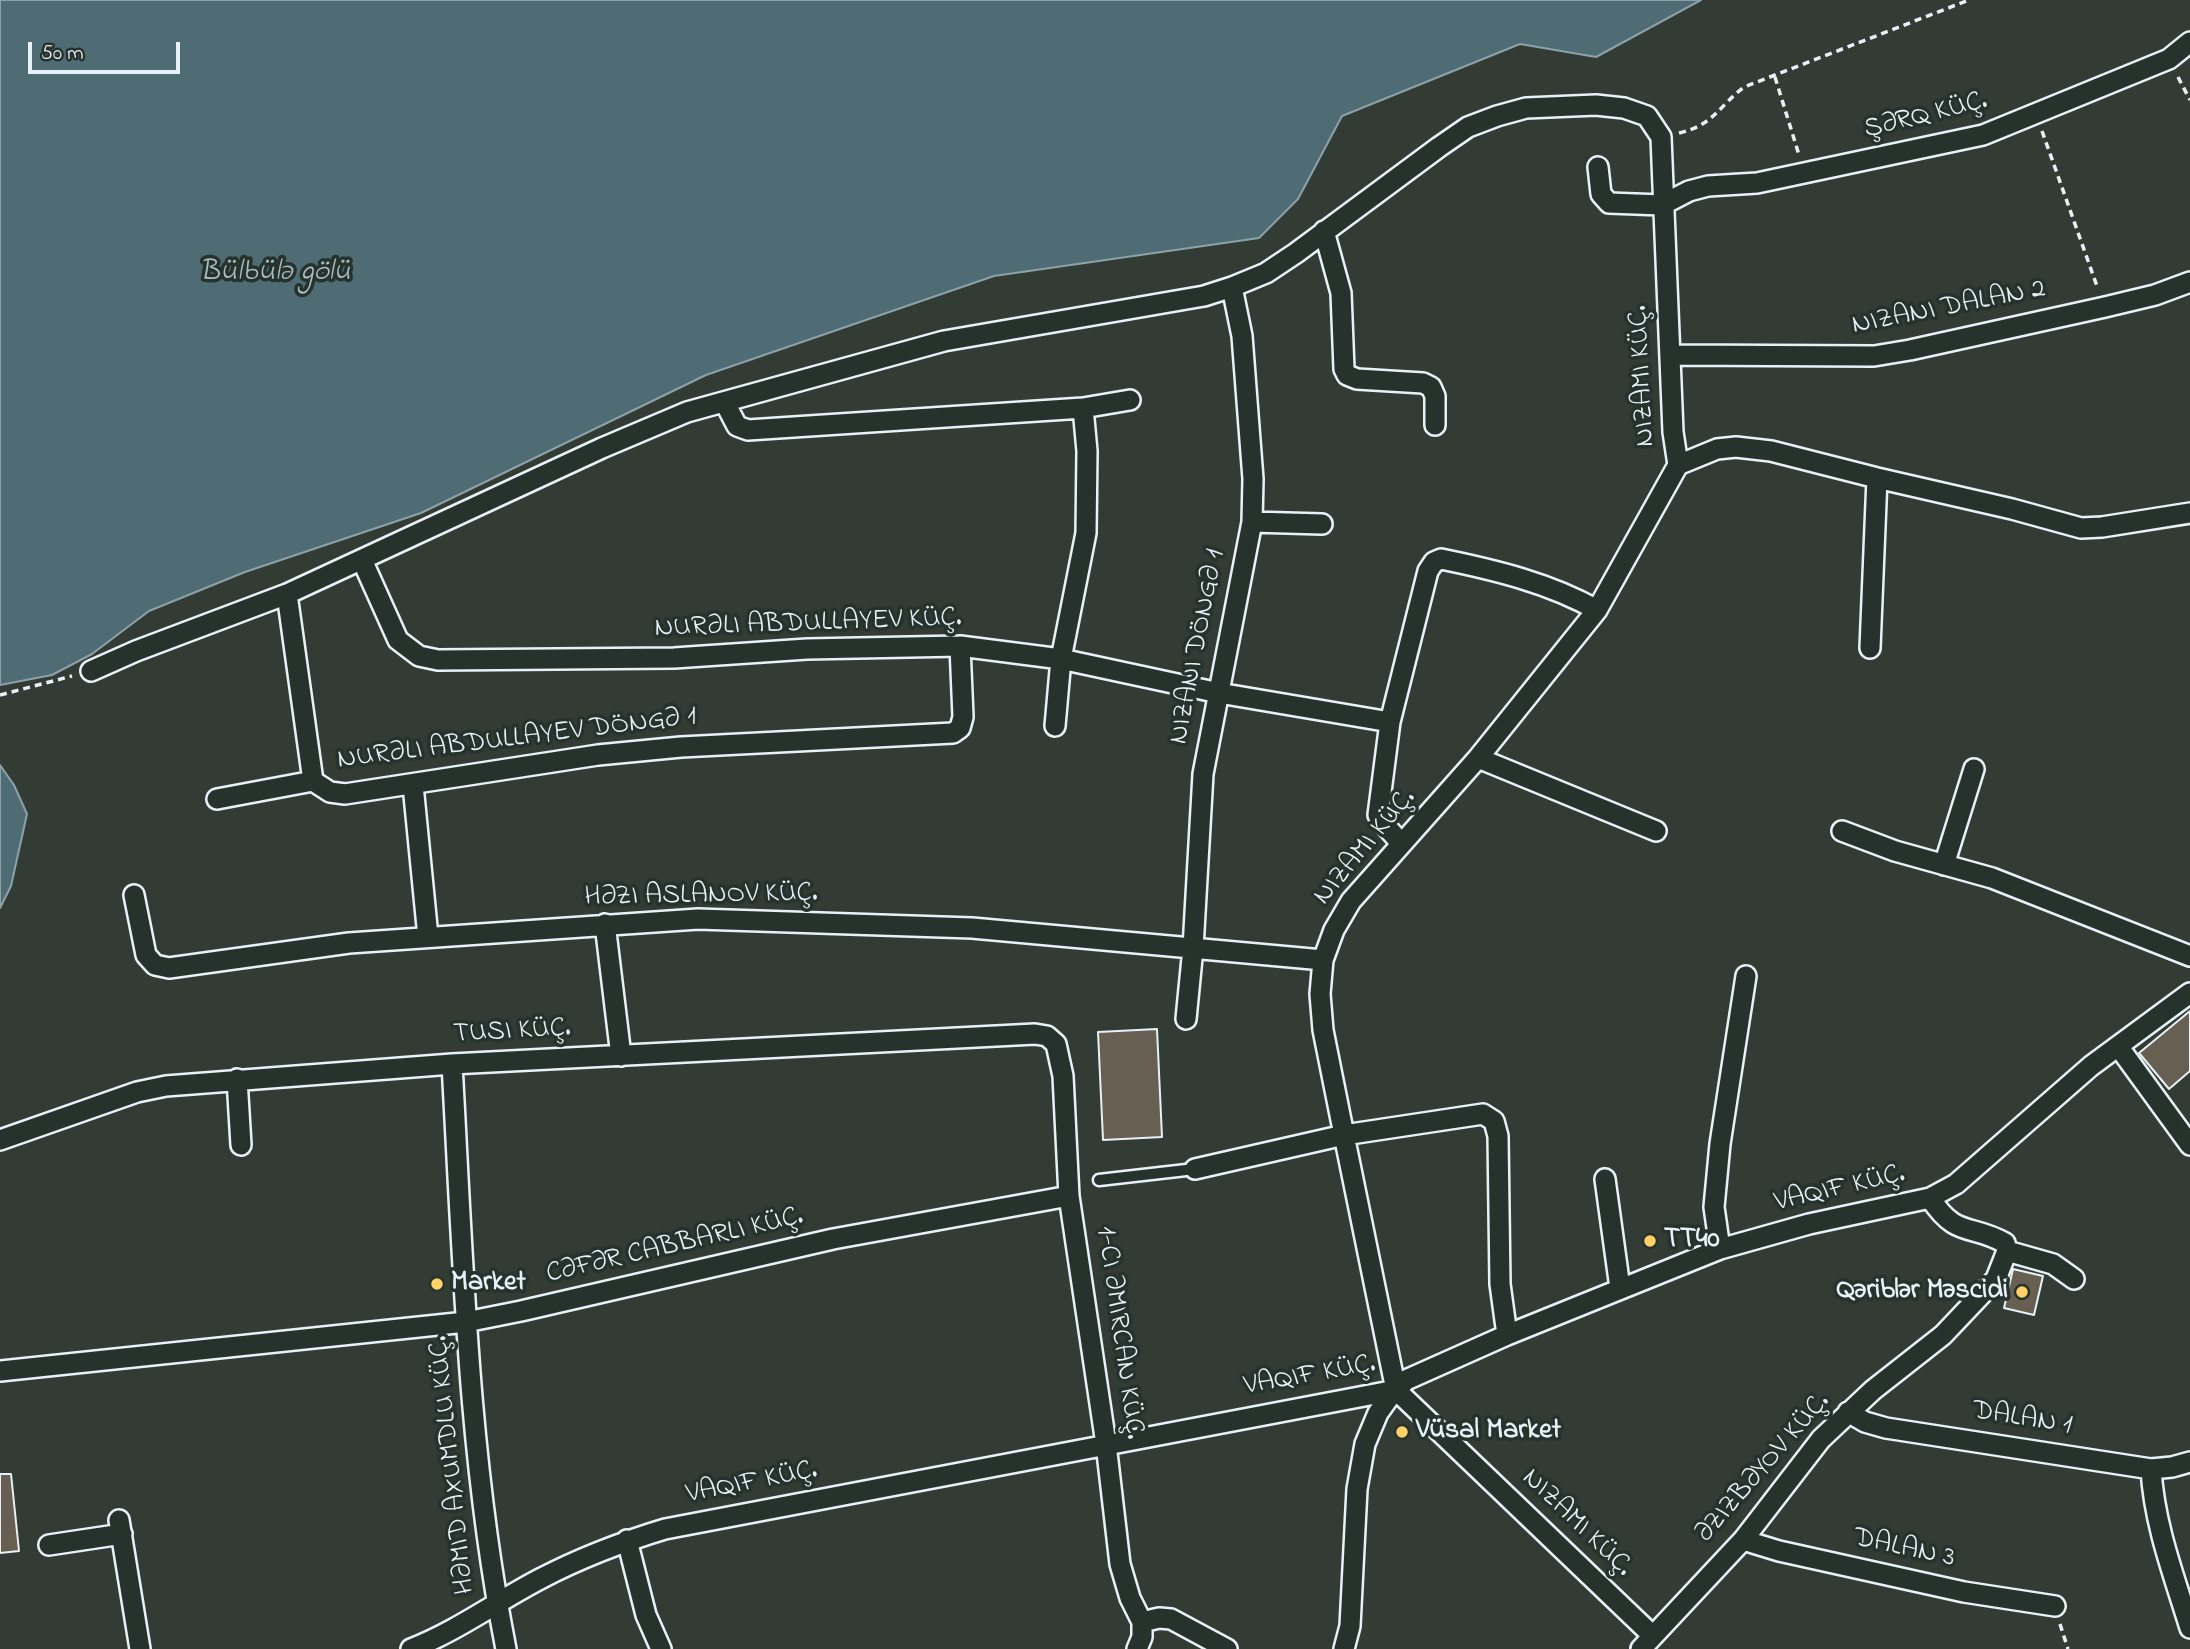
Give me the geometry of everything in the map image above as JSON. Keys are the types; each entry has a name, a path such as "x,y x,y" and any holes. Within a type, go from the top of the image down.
{"street":[{"name":"ŞƏRQ KÜÇ.","path":"1662,205 1689,191 1708,186 1757,183 1983,135 2169,59 2190,42"},
{"path":"91,671 136,651 287,594 602,447 687,412 944,341 1204,296 1232,287 1266,273 1468,127 1497,116 1526,108 1596,105 1624,108 1647,116 1661,137"},
{"name":"NIZAMI KÜÇ.","path":"1647,1642 1395,1390 1343,1135 1320,994 1324,960 1334,930 1351,901 1478,758 1597,610 1678,465 1673,432 1661,137"},
{"path":"1598,167 1601,194 1609,204 1662,205"},
{"path":"1324,231 1341,293 1344,369 1347,375 1357,379 1423,383 1431,387 1435,425"},
{"name":"NIZANI DALAN 2","path":"1671,355 1874,356 2105,307 2155,295 2190,282"},
{"name":"NIZANI DÖNGƏ 1","path":"1186,1019 1203,774 1252,522 1253,479 1242,336 1232,287"},
{"path":"725,403 737,426 748,430 1083,408 1130,400"},
{"path":"1055,726 1061,659 1086,533 1087,452 1083,408"},
{"path":"1678,465 1717,449 1749,448 1771,451 2081,528 2190,513"},
{"path":"1870,648 1877,478"},
{"path":"1252,522 1322,524"},
{"path":"1401,843 1378,815 1390,722 1428,570 1434,562 1441,559 1524,579 1568,594 1597,610"},
{"name":"NURƏLI ABDULLAYEV KÜÇ.","path":"362,560 398,640 419,656 438,660 674,658 807,649 960,646 1061,659 1219,693 1390,722"},
{"name":"NURƏLI ABDULLAYEV DÖNGƏ 1","path":"287,594 313,780 330,792 345,793 413,785 598,755 667,748 953,733 960,729 963,717 960,646"},
{"path":"1478,758 1656,831"},
{"path":"1944,864 1974,769"},
{"path":"217,799 313,780"},
{"path":"413,785 428,937"},
{"path":"1842,831 1895,851 2029,891 2190,956"},
{"name":"HƏZI ASLANOV KÜÇ.","path":"134,895 146,955 155,965 169,968 349,943 698,919 928,925 1324,960"},
{"path":"605,924 621,1056"},
{"path":"1720,1249 1714,1207 1720,1144 1746,976"},
{"name":"VAQIF KÜÇ.","path":"411,1649 454,1629 540,1579 627,1540 665,1529 1395,1390 1417,1374 1720,1249 1809,1224 1930,1198 1956,1184 2057,1095 2190,993"},
{"name":"TUSI KÜÇ.","path":"0,1140 137,1092 166,1086 452,1064 1035,1034"},
{"name":"1-CI ƏMIRCAN KÜÇ.","path":"1035,1034 1047,1036 1056,1044 1063,1076 1069,1196 1106,1444 1120,1564 1130,1598 1142,1622"},
{"path":"2118,1046 2190,1145"},
{"name":"HƏMID AXUMDLU KÜÇ.","path":"452,1064 466,1322 484,1521 506,1649"},
{"path":"237,1079 242,1145"},
{"path":"1195,1169 1343,1135 1483,1114 1494,1121 1498,1136 1500,1284 1507,1335"},
{"path":"1605,1179 1620,1288"},
{"path":"0,1371 466,1322 833,1239 1069,1196"},
{"path":"1930,1198 1950,1223 1997,1238 2007,1246 2007,1251 2053,1264 2074,1279"},
{"name":"ƏZIZBƏYOV KÜÇ.","path":"1647,1642 1743,1539 1821,1439 1891,1375 1943,1335 1996,1279 2007,1251"},
{"path":"1344,1649 1350,1626 1357,1489 1361,1463 1365,1444 1378,1413 1395,1390"},
{"name":"DALAN 1","path":"1849,1412 1865,1422 1886,1428 2151,1469 2190,1462"},
{"path":"2151,1469 2152,1497 2190,1628"},
{"path":"49,1545 120,1527 140,1649"},
{"name":"DALAN 3","path":"1743,1539 1779,1551 1951,1589 2055,1606"},
{"path":"627,1540 646,1615 661,1649"},
{"path":"1137,1649 1142,1637 1142,1622 1159,1618 1171,1619 1227,1649"}],"lane":[{"path":"1099,1180 1195,1169"}],"path":[{"path":"1661,137 1709,123 1728,100 1744,87 1969,0"},
{"path":"2169,59 2190,100"},
{"path":"1775,77 1805,174"},
{"path":"2036,113 2105,307"},
{"path":"0,695 91,671"},
{"path":"2055,1606 2068,1649"}],"water":[{"name":"Bülbülə gölü","path":"0,0 1701,0 1596,57 1520,44 1342,116 1298,199 1259,238 994,276 706,375 421,513 245,572 149,611 92,654 52,675 0,685"},
{"path":"0,765 14,785 27,814 11,886 0,908"}],"building":[{"path":"2190,1011 2190,1071 2169,1089 2139,1053"},
{"path":"1157,1029 1162,1137 1103,1140 1098,1032"},
{"path":"2013,1269 2043,1276 2034,1315 2004,1308"},
{"path":"0,1474 11,1474 19,1551 0,1553"}],"place":[{"name":"TT40","path":"1650,1241"},
{"name":"Market","path":"437,1284"},
{"name":"Qəriblər Məscidi","path":"2022,1292"},
{"name":"Vüsal Market","path":"1402,1432"}]}
